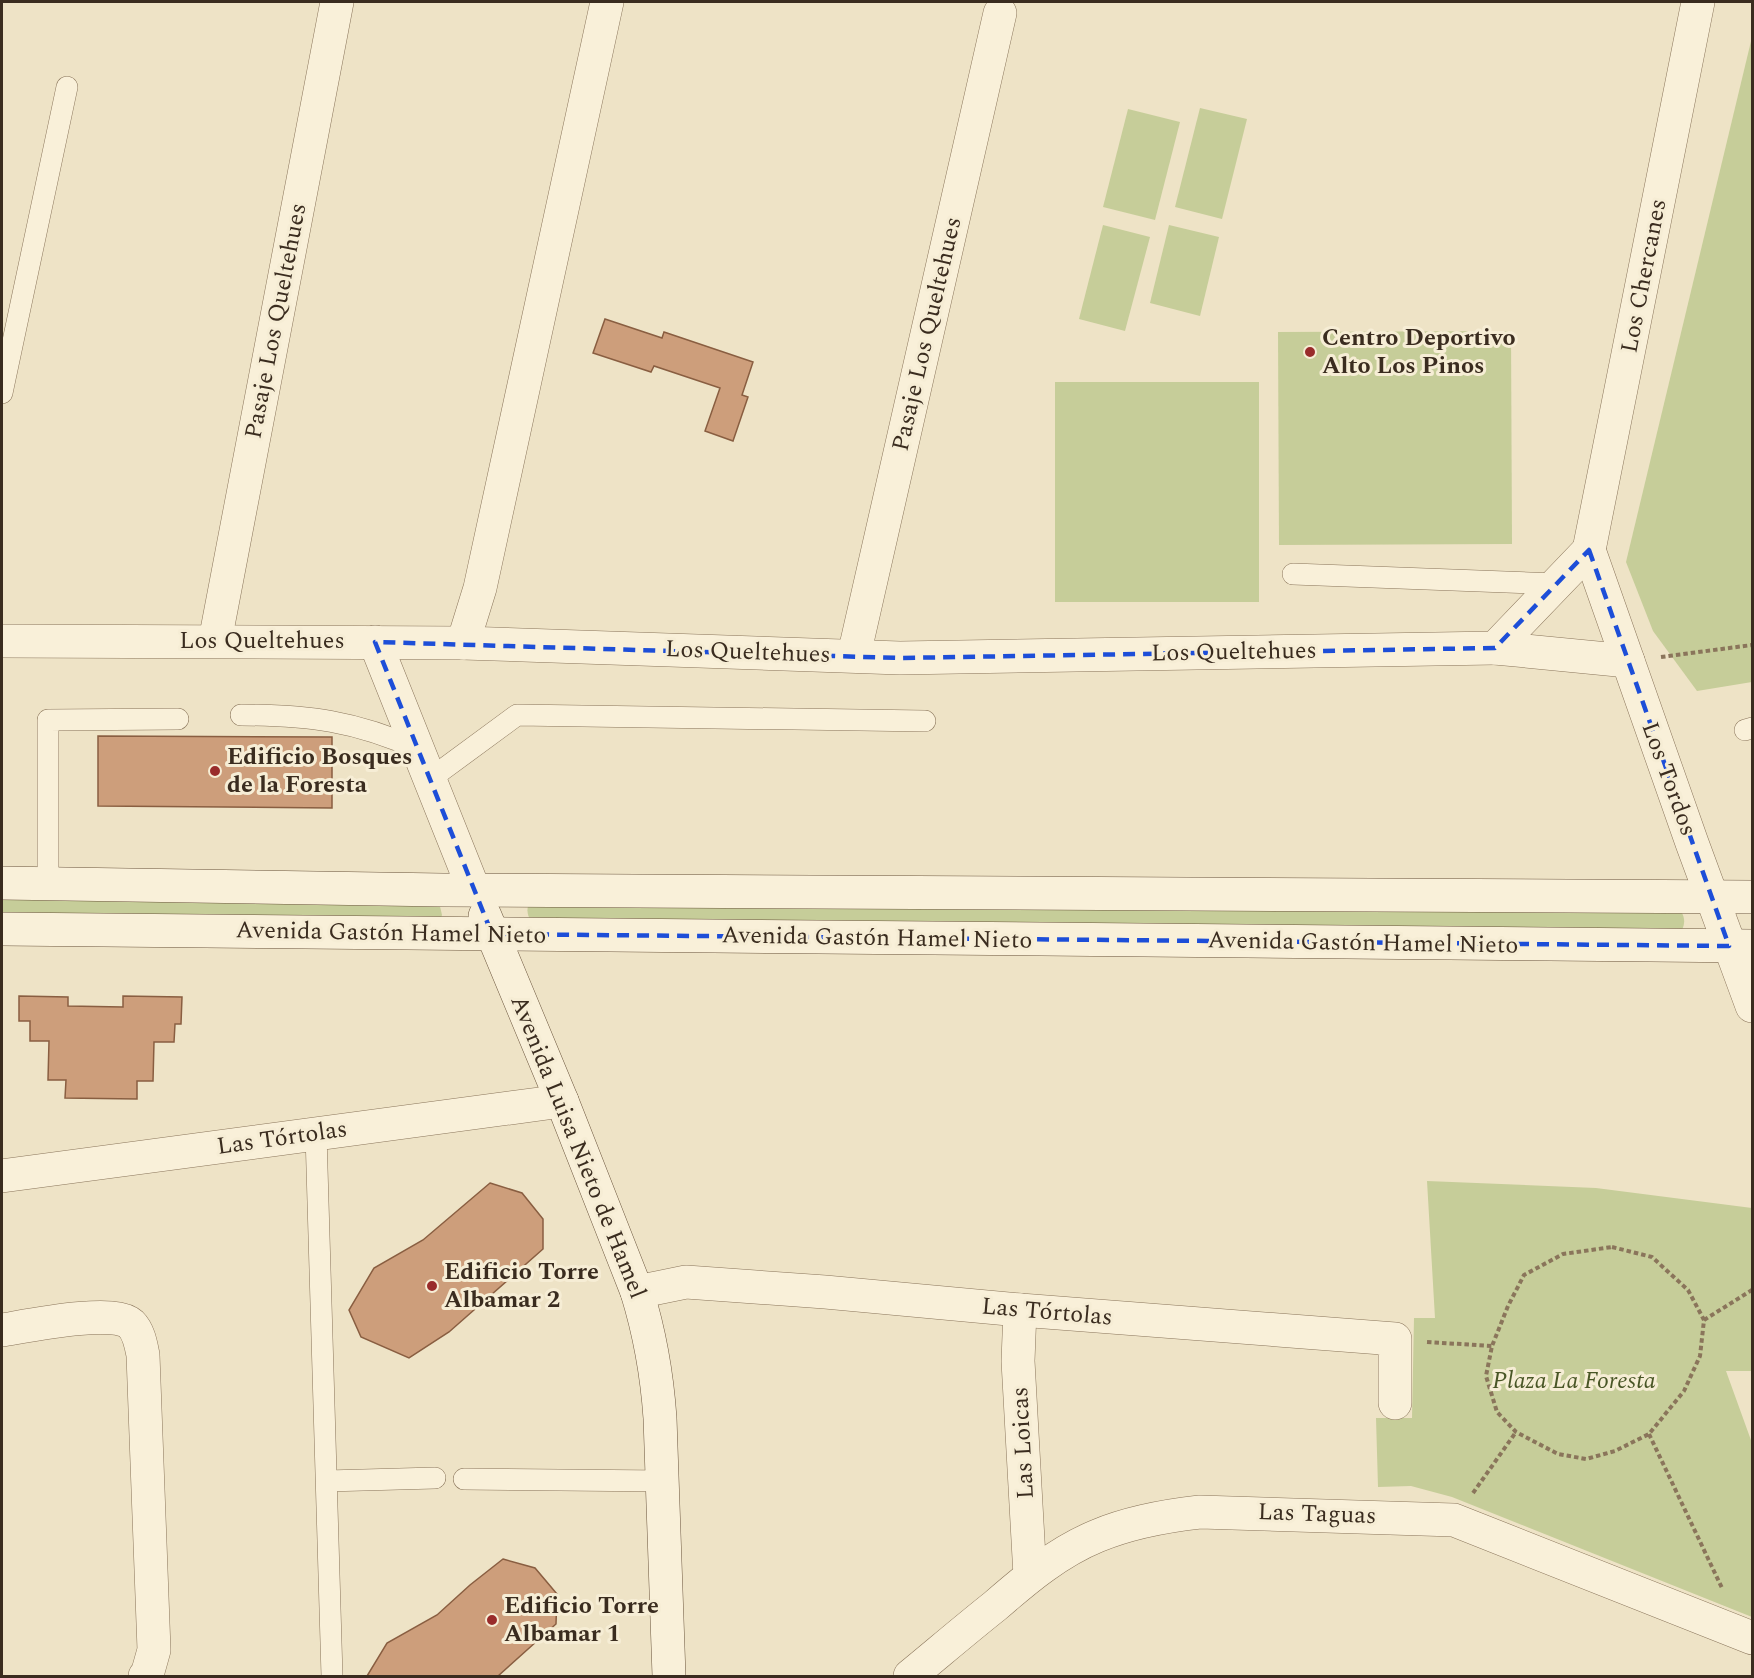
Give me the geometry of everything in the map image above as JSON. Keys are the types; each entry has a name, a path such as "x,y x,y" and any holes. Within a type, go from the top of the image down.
{"street":[{"name":"Pasaje Los Queltehues","path":"215,641 337,2"},
{"path":"463,643 480,588 607,2"},
{"name":"Los Chercanes","path":"1589,550 1698,2"},
{"name":"Pasaje Los Queltehues","path":"854,655 1000,13"},
{"path":"1495,648 1589,550"},
{"name":"Los Tordos","path":"1589,550 1712,896 1741,946 1752,1006"},
{"name":"Los Queltehues","path":"2,641 463,643 900,658 1495,648 1628,661"},
{"name":"Avenida Luisa Nieto de Hamel","path":"375,642 474,890 562,1101 637,1292 647,1324 658,1387 669,1677"},
{"name":"Avenida Gastón Hamel Nieto","path":"2,883 474,890 1752,897"},
{"name":"Avenida Gastón Hamel Nieto","path":"2,929 1741,946"},
{"name":"Las Tórtolas","path":"2,1176 562,1101"},
{"name":"Las Tórtolas","path":"637,1292 686,1282 1395,1339"},
{"name":"Las Loicas","path":"1020,1310 1018,1361 1030,1576"},
{"path":"2,1330 98,1317 117,1317 131,1324 140,1338 143,1355 154,1650 151,1665 145,1677"},
{"path":"1395,1339 1395,1403"},
{"name":"Las Taguas","path":"910,1677 1030,1576 1062,1554 1095,1536 1132,1523 1200,1512 1454,1520 1748,1636"}],"lane":[{"path":"2,393 67,87"},
{"path":"1293,574 1556,584"},
{"path":"241,715 309,716 341,722 367,728 418,749"},
{"path":"430,779 517,715 926,721"},
{"path":"48,884 48,720 178,719"},
{"path":"316,1134 332,1677"},
{"path":"327,1480 435,1478"},
{"path":"464,1479 663,1481"}],"path":[{"path":"1628,661 1752,645"},
{"path":"1612,1247 1652,1257 1688,1290 1704,1320 1700,1356 1684,1391 1649,1434 1615,1451 1586,1459 1558,1454 1516,1432 1497,1412 1486,1376 1492,1346 1508,1306 1524,1275 1563,1254 1612,1247"},
{"path":"1704,1320 1752,1290"},
{"path":"1395,1339 1492,1346"},
{"path":"1454,1520 1516,1432"},
{"path":"1649,1434 1748,1636"}],"highlighted area":[{"path":"1589,550 1729,946 492,934 375,642 900,658 1495,648"}],"green space":[{"path":"1752,37 1752,682 1697,691 1653,631 1626,562"},
{"path":"1200,108 1247,119 1222,219 1175,207"},
{"path":"1128,109 1180,122 1155,220 1103,207"},
{"path":"1103,225 1150,237 1125,331 1079,319"},
{"path":"1169,225 1219,237 1200,316 1150,303"},
{"path":"1511,331 1512,544 1279,545 1278,332"},
{"path":"1055,382 1259,382 1259,602 1055,602"},
{"path":"2,897 439,902 442,915 440,920 2,913"},
{"path":"530,901 1681,911 1684,925 1682,930 531,922 528,912"},
{"name":"Plaza La Foresta","path":"1427,1181 1596,1188 1752,1208 1752,1371 1726,1371 1752,1443 1752,1617 1452,1497 1411,1486 1378,1487 1376,1418 1412,1418 1414,1318 1435,1318"}],"building":[{"path":"605,319 662,338 664,332 753,362 742,395 748,397 733,441 705,431 720,388 654,366 651,372 593,353"},
{"name":"Edificio Bosques de la Foresta","path":"98,736 332,737 332,808 98,806"},
{"path":"19,996 68,997 68,1006 123,1007 123,996 182,997 181,1024 175,1024 174,1042 154,1042 153,1081 137,1081 137,1099 65,1098 66,1080 48,1080 49,1041 30,1041 30,1021 19,1021"},
{"name":"Edificio Torre Albamar 2","path":"490,1183 522,1193 543,1219 543,1249 449,1332 409,1358 361,1337 349,1310 374,1268 423,1240"},
{"name":"Edificio Torre Albamar 1","path":"503,1559 535,1568 557,1594 556,1624 498,1676 367,1676 387,1643 437,1615"}],"place":[{"name":"Centro Deportivo Alto Los Pinos","path":"1310,352"},
{"name":"Edificio Bosques de la Foresta","path":"215,771"},
{"name":"Edificio Torre Albamar 2","path":"432,1286"},
{"name":"Edificio Torre Albamar 1","path":"492,1620"}]}
